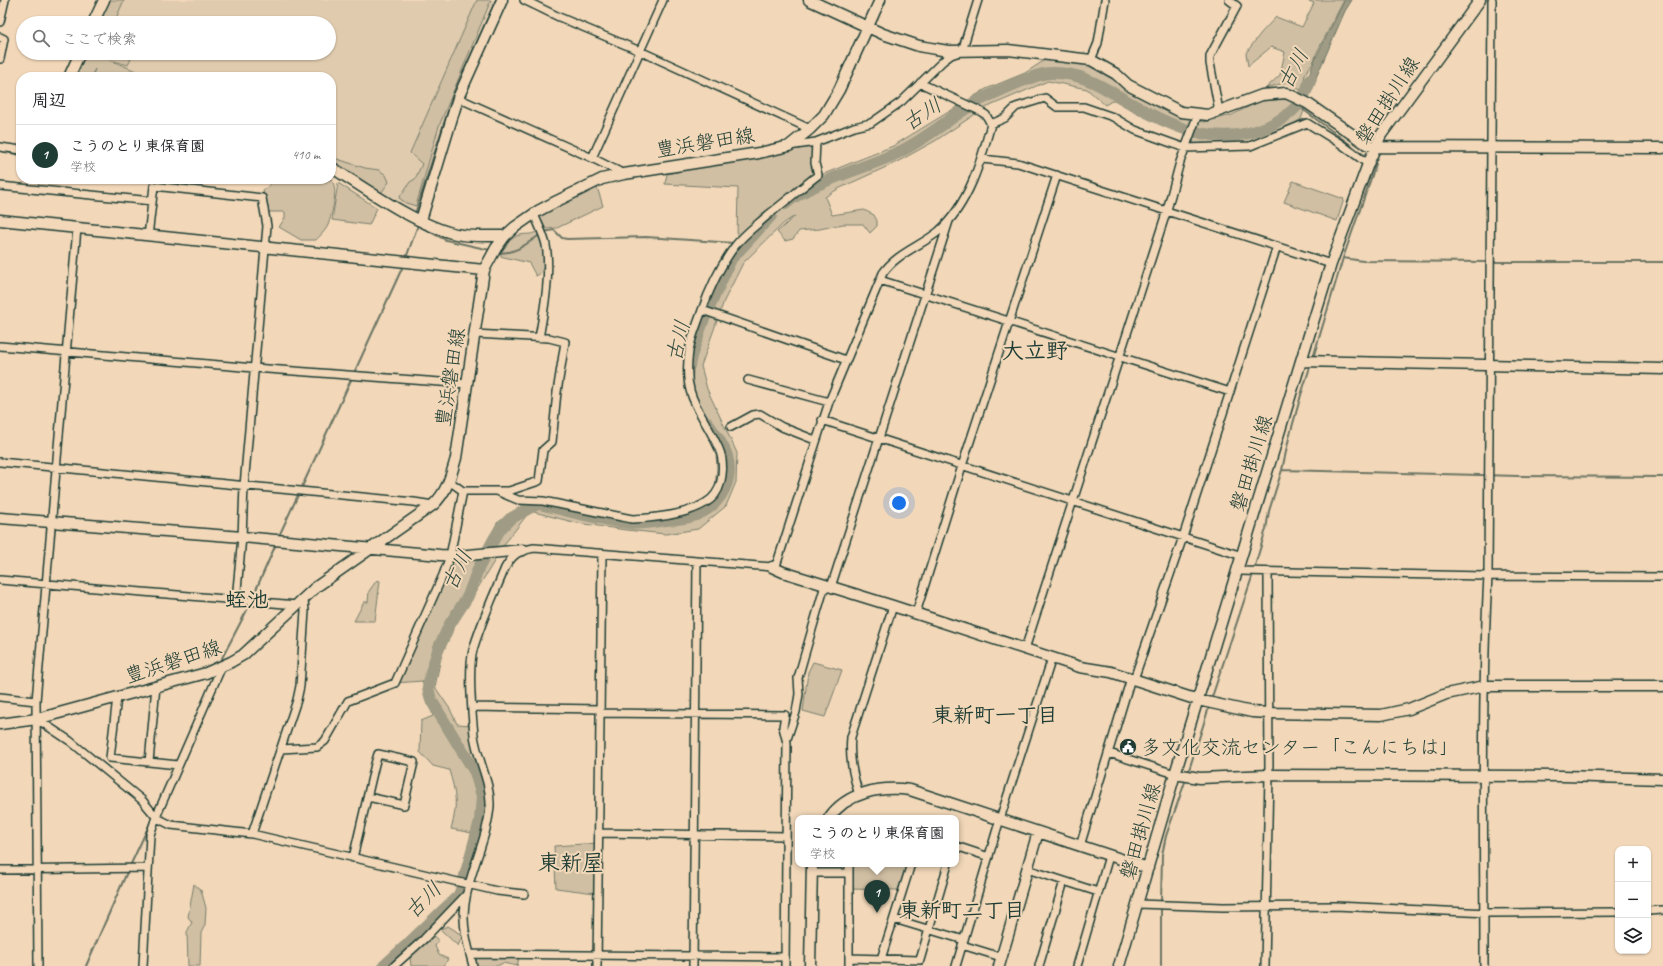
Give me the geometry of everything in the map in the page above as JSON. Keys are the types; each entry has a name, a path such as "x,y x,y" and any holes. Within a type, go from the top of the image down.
{"street":[{"path":"0,22 5,0"},
{"path":"96,16 104,0"},
{"path":"421,220 458,98 502,0"},
{"path":"524,0 559,17 640,51 810,129"},
{"path":"592,158 663,0"},
{"path":"809,0 883,34 919,46 948,51 1008,50 1091,60 1116,74 1128,85 1181,112 1197,116 1208,115 1262,94 1286,93 1307,103 1366,144 1375,147 1663,148"},
{"name":"豊浜磐田線","path":"0,724 37,719 206,673 222,666 243,655 316,587 433,505 442,497 456,458 484,270 496,248 505,236 534,214 587,185 602,179 789,146 824,116 840,90 880,0"},
{"path":"962,51 978,0"},
{"path":"1091,60 1098,43 1105,0"},
{"path":"1219,111 1210,56 1237,6 1229,0"},
{"name":"磐田掛川線","path":"1120,966 1175,774 1238,572 1301,361 1332,264 1368,164 1381,135 1480,0"},
{"path":"1484,966 1485,632 1488,576 1492,0"},
{"path":"0,37 4,39 0,59"},
{"path":"789,146 816,142 854,127 871,124 901,102 943,61 951,55 962,51"},
{"path":"71,72 77,60"},
{"path":"772,567 777,563 781,552 822,420 883,273 893,261 939,230 950,219 963,200 982,160 991,124 986,115 962,102 920,83"},
{"path":"458,98 592,158 624,174"},
{"path":"991,124 1005,118 1016,107 1045,98 1056,107 1084,107 1113,117 1135,130 1185,148 1250,146 1307,123 1341,144 1368,164"},
{"path":"1025,649 1167,210 1185,148 1197,116"},
{"path":"499,492 518,500 543,501 632,519 682,512 710,500 716,493 721,483 724,463 720,450 695,406 689,390 687,376 689,349 707,296 726,259 736,245 748,232 818,175 815,163 816,142"},
{"path":"0,147 16,149"},
{"path":"982,160 1018,163 1332,264"},
{"path":"336,170 392,205 421,220 456,234 505,236"},
{"path":"916,613 962,466 1057,175"},
{"path":"0,186 152,201"},
{"path":"148,236 154,186 262,198 267,226 266,248 254,368 236,600"},
{"path":"534,214 546,244 547,265 543,316 539,338"},
{"path":"785,966 787,739 796,712 799,694 798,678 950,219"},
{"path":"0,220 484,270"},
{"path":"38,966 36,701 77,228"},
{"path":"1080,846 1133,678 1183,537 1277,246"},
{"path":"880,280 1230,392"},
{"path":"702,310 846,360"},
{"path":"449,481 463,492 499,492 509,491 540,481 543,450 552,442 557,392 565,342 539,338 475,334"},
{"path":"0,346 254,368 467,384"},
{"path":"1301,361 1663,369"},
{"path":"748,380 829,402"},
{"path":"731,427 753,414 760,414 782,427 815,440"},
{"path":"822,420 1242,556"},
{"path":"0,462 406,501 433,505"},
{"path":"281,749 317,746 325,742 348,701 395,683 450,556 463,492"},
{"path":"0,518 242,537 450,556 477,555 534,548 772,567 783,572 916,613 1080,667 1111,672 1198,700 1252,712 1381,715 1409,709 1446,694 1485,686 1663,686"},
{"path":"473,966 466,938 464,918 466,895 486,826 490,805 488,789 474,736 472,707 473,650 505,568 512,557 523,550"},
{"path":"597,966 602,554"},
{"path":"692,966 697,562"},
{"path":"1238,572 1663,577"},
{"path":"1266,966 1266,906 1270,775 1268,572"},
{"path":"0,580 236,600 300,602 306,611 300,686 297,700 252,834"},
{"path":"859,795 851,767 851,737 893,606"},
{"path":"956,966 1000,820 1052,658"},
{"path":"143,966 150,835 178,765 222,666"},
{"path":"149,762 156,686"},
{"path":"117,697 110,758 178,765"},
{"path":"0,698 36,701"},
{"path":"472,707 696,714 785,715 783,728 787,739"},
{"path":"37,719 70,741 142,800 156,817 171,825 252,834 469,885 497,891 524,894"},
{"path":"1109,753 1175,774 1200,778 1270,775 1663,779"},
{"path":"353,858 378,754 414,762 404,805 368,797"},
{"path":"832,815 842,805 859,795 870,791 887,788 910,790 1148,868"},
{"path":"894,919 929,929 963,942 1000,961 1038,832"},
{"path":"598,833 786,836"},
{"path":"959,847 989,857"},
{"path":"1076,966 1109,856"},
{"path":"849,867 849,966"},
{"path":"881,959 910,867"},
{"path":"849,958 920,960 947,867"},
{"path":"0,870 148,868"},
{"path":"810,966 812,868 849,873"},
{"path":"1027,869 1098,892"},
{"path":"1039,966 1064,881"},
{"path":"394,966 424,939 466,895"},
{"path":"1138,904 1223,907 1371,907 1484,912 1615,912"},
{"path":"1651,911 1663,910"},
{"path":"470,954 597,954 785,957"}],"shaded area":[{"path":"107,0 502,0 458,98 418,225 336,174 336,72 75,72 81,60 336,60 336,16 100,16"},
{"path":"107,0 124,0 117,16 100,16"},
{"path":"477,0 491,0 439,126 416,206 406,203 399,198 410,182 415,179 422,164 410,153"},
{"path":"1306,0 1344,0 1316,54 1315,59 1305,74 1302,91 1287,82 1266,88 1280,75 1285,52 1271,47 1248,66 1246,53 1261,33 1276,17 1302,27 1314,3"},
{"path":"1345,0 1352,0 1345,11 1308,96 1302,92 1315,59"},
{"path":"1051,56 1071,58 1104,70 1179,112 1204,122 1232,115 1260,101 1282,99 1294,101 1305,108 1301,119 1276,136 1252,144 1194,146 1193,136 1115,99 1105,105 1087,89 1048,81 983,109 935,141 897,162 838,189 825,197 832,215 864,210 874,215 877,221 877,226 870,233 863,224 843,224 820,229 799,231 793,239 785,241 777,232 795,216 784,223 743,263 724,301 701,366 707,389 737,453 736,482 726,506 698,529 666,534 577,523 530,511 506,542 454,627 441,657 435,687 450,709 457,724 471,725 489,808 469,885 458,882 472,833 451,829 455,813 455,800 449,770 433,766 420,752 421,721 433,716 422,681 395,683 450,556 481,554 497,523 529,501 632,519 695,507 714,496 717,468 715,441 692,391 694,347 717,276 744,236 744,243 755,226 796,192 737,237 738,188 665,184 667,174 816,142 814,178 893,146 986,89 1025,73"},
{"path":"81,60 110,60 138,72 94,72 95,69 94,72 75,72"},
{"path":"110,60 130,60 128,65"},
{"path":"336,159 365,168 379,170 386,175 389,182 381,193 336,170"},
{"path":"1293,181 1344,199 1337,221 1284,202"},
{"path":"338,183 377,208 369,225 332,220"},
{"path":"333,184 335,195 331,214 327,227 316,240 301,240 279,227 285,218 285,212 267,212 263,190 270,185"},
{"path":"597,187 603,206 557,228 546,229 538,214 564,200"},
{"path":"538,231 546,233 547,241 543,269 538,275 536,276 529,263 500,256 505,246 516,236 531,234"},
{"path":"377,580 380,581 375,621 354,621 364,602 368,602 369,591"},
{"path":"813,662 842,670 825,717 803,711 808,672"},
{"path":"598,843 595,893 556,888 554,846"},
{"path":"851,867 906,867 898,890 849,889"},
{"path":"194,884 201,890 206,908 205,925 201,933 200,966 188,966 187,932 192,922 188,917"},
{"path":"448,926 462,937 458,946 440,929"},
{"path":"435,936 438,941 435,946 439,955 448,959 444,966 411,966 410,956"},
{"path":"473,954 520,954 517,966 503,963 497,966 477,966"}],"waterway":[{"path":"415,214 453,95 496,0"},
{"name":"古川","path":"785,204 796,196 824,182 897,153 928,135 978,101 1022,81 1044,74 1060,73 1078,76 1102,87 1167,122 1202,134 1219,136 1237,135 1256,131 1281,119 1292,111 1301,101 1311,79"},
{"path":"1297,105 1367,157"},
{"path":"0,151 16,154"},
{"path":"1313,358 1343,258 1376,164 1372,161"},
{"name":"古川","path":"689,366 703,321 731,259 771,216"},
{"path":"406,258 418,225"},
{"path":"419,226 446,240 490,250"},
{"path":"544,232 554,230 562,238 567,239 646,237 734,243"},
{"path":"498,253 516,250 541,234"},
{"path":"1343,258 1363,261 1488,262"},
{"path":"1492,262 1663,262"},
{"path":"301,489 403,266"},
{"path":"1254,569 1266,529 1269,511 1282,470 1289,438 1311,364"},
{"name":"古川","path":"384,966 459,895 480,821 482,796 475,772 431,700 428,688 431,672 439,647 450,624 468,596 478,569 494,539 501,528 510,519 539,504 595,518 634,524 685,518 705,511 712,506 723,492 727,483 729,465 721,442 707,422"},
{"path":"1282,470 1519,476 1663,477"},
{"path":"278,538 299,493"},
{"path":"222,658 247,610 276,544"},
{"path":"1211,700 1253,574"},
{"path":"1188,773 1209,707"},
{"path":"1161,903 1162,855 1166,836 1186,779"},
{"path":"130,866 152,819"},
{"path":"86,966 128,870"},
{"path":"1161,907 1161,966"}],"place":[{"name":"多文化交流センター「こんにちは」","path":"1128,747"},
{"name":"こうのとり東保育園","path":"877,913"}],"district":[{"name":"大立野","path":"1035,350"},
{"name":"蛭池","path":"247,599"},
{"name":"東新町一丁目","path":"995,715"},
{"name":"東新屋","path":"571,862"},
{"name":"東新町二丁目","path":"962,910"}]}
